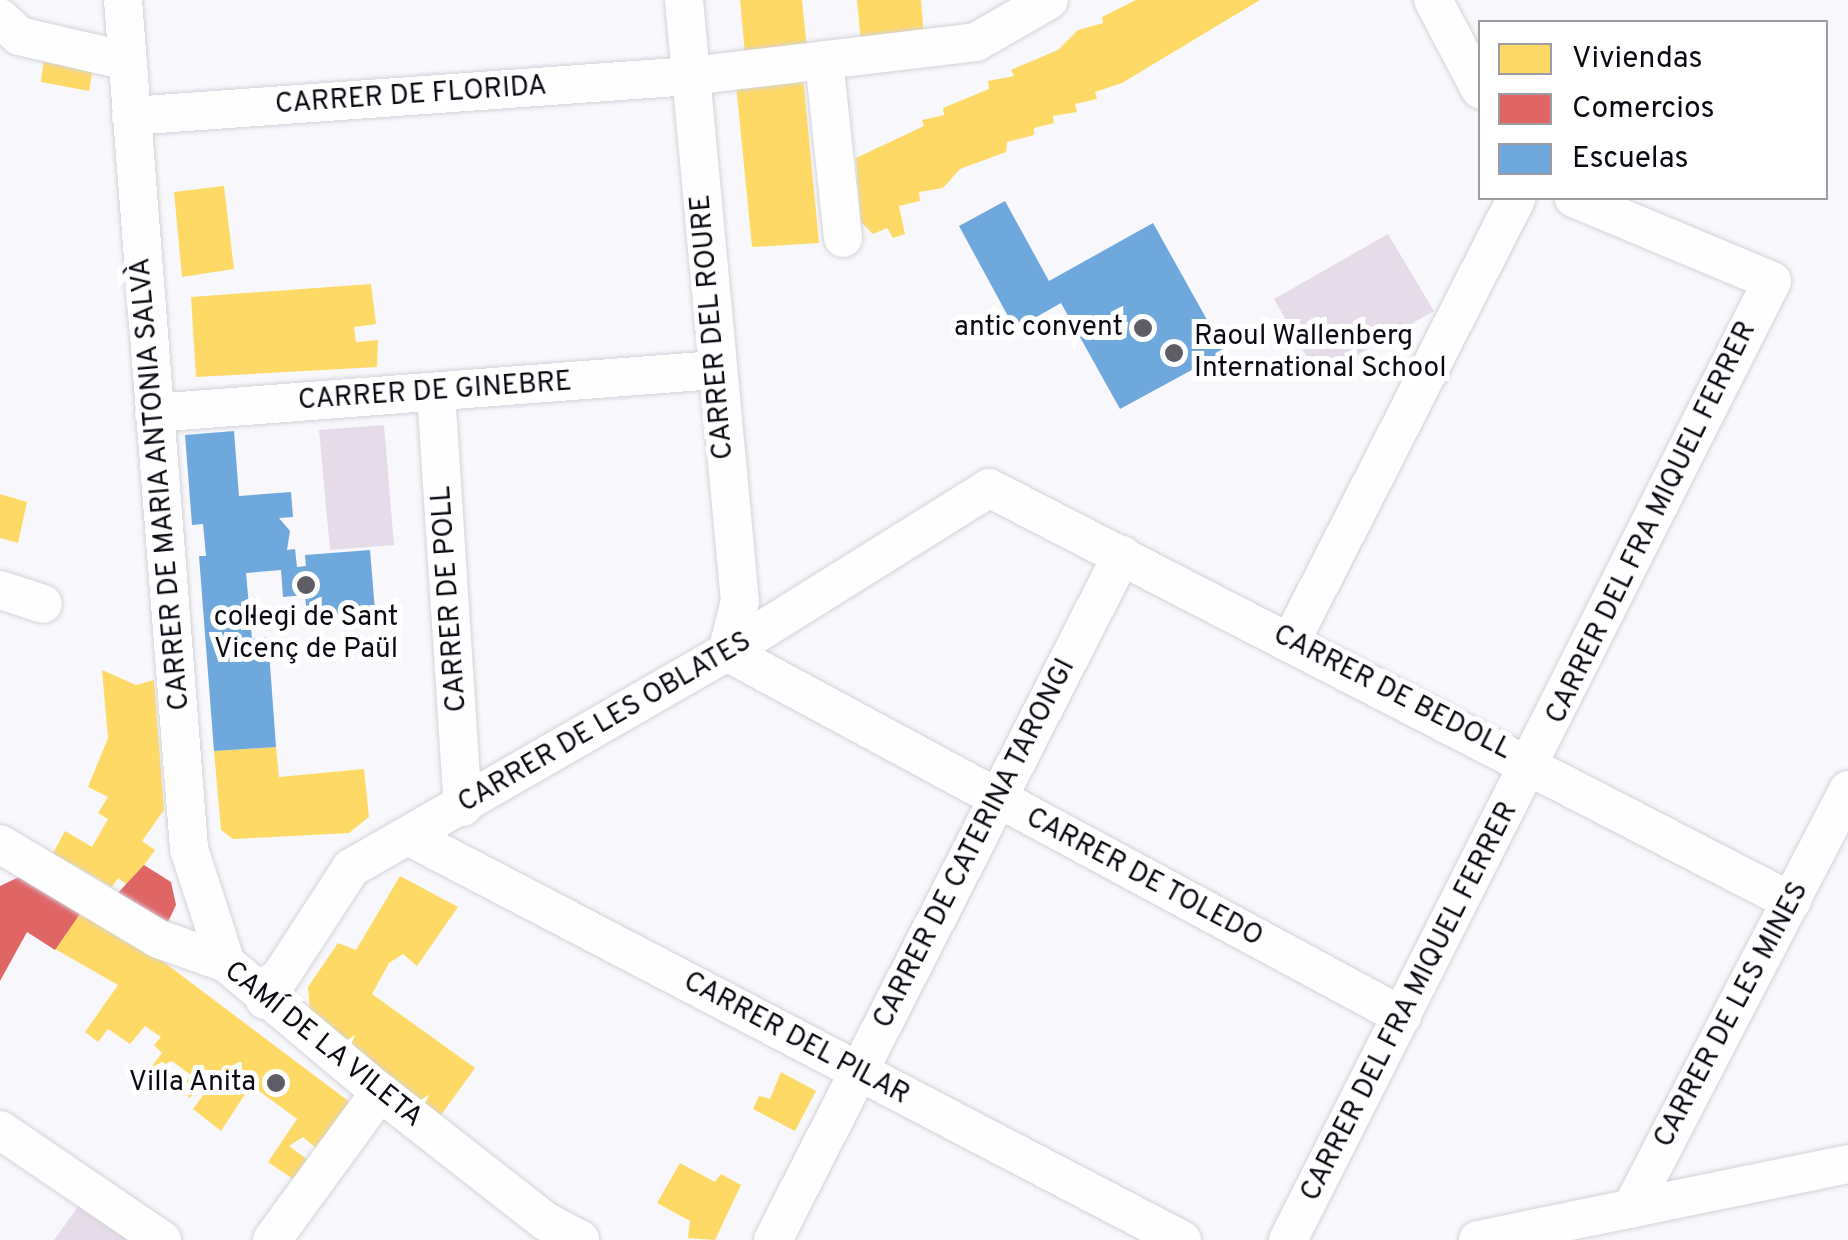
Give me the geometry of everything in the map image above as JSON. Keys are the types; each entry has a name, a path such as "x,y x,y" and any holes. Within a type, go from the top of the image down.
{"street":[{"name":"CARRER DE MARIA ANTONIA SALVÀ","path":"122,0 190,849 226,963"},
{"name":"CARRER DEL ROURE","path":"684,0 740,601 728,652"},
{"name":"CARRER DE FLORIDA","path":"131,116 691,76 976,42 1049,0"},
{"path":"1433,0 1478,85"},
{"path":"0,18 19,36 127,60"},
{"path":"824,60 843,238"},
{"path":"1291,641 1516,200"},
{"name":"CARRER DEL FRA MIQUEL FERRER","path":"1288,1240 1772,281 1579,200"},
{"name":"CARRER DE GINEBRE","path":"154,414 716,370"},
{"name":"CARRER DE POLL","path":"436,392 463,807"},
{"name":"CARRER DE BEDOLL","path":"989,488 1531,764 1792,902"},
{"name":"CARRER DE LES OBLATES","path":"266,1000 352,868 728,652 989,488"},
{"name":"CARRER DE CATERINA TARONGI","path":"773,1240 1000,802 1122,556"},
{"path":"0,590 44,604"},
{"name":"CARRER DE TOLEDO","path":"728,652 1402,1016"},
{"name":"CARRER DE LES MINES","path":"1638,1224 1848,790"},
{"name":"CARRER DEL PILAR","path":"410,837 1182,1240"},
{"name":"CAMÍ DE LA VILETA","path":"0,844 159,939 226,963 540,1230 580,1240"},
{"path":"272,1240 380,1092"},
{"path":"0,1130 162,1240"},
{"path":"1478,1240 1638,1224 1848,1164"}],"shaded area":[{"path":"1388,234 1434,311 1318,377 1274,299"},
{"path":"384,425 394,545 330,550 319,430"},
{"path":"79,1205 129,1240 54,1240"}],"building: Viviendas":[{"path":"740,0 802,0 807,48 745,54"},
{"path":"857,0 921,0 924,38 861,42"},
{"path":"1136,0 1260,0 1122,83 1095,92 1097,99 1075,104 1077,112 1053,116 1054,123 1034,128 1034,135 1007,142 1006,152 960,169 943,188 919,192 920,201 899,206 905,234 893,238 887,228 873,234 861,222 856,158 924,126 922,120 944,115 943,108 989,89 988,81 1014,76 1011,70 1058,50 1078,30 1103,23 1102,17"},
{"path":"44,58 93,68 89,91 41,82"},
{"path":"803,77 819,243 752,247 736,84"},
{"path":"224,186 234,269 182,277 174,192"},
{"path":"371,284 376,324 354,327 356,342 378,340 377,367 196,377 191,297"},
{"path":"0,494 27,502 18,543 0,538"},
{"path":"102,670 136,685 154,680 164,810 142,841 155,850 129,886 118,878 112,887 53,853 65,831 92,847 108,819 98,813 108,797 88,787 108,738"},
{"path":"276,747 279,777 364,769 369,817 349,833 233,839 221,830 214,751"},
{"path":"400,876 458,907 417,966 403,954 389,963 372,994 475,1068 441,1115 311,1020 308,987 338,943 356,950"},
{"path":"82,911 145,948 351,1103 320,1151 303,1137 289,1146 312,1163 299,1183 268,1162 297,1119 251,1085 221,1131 193,1109 204,1094 197,1088 190,1098 180,1090 191,1075 172,1061 156,1084 145,1075 162,1053 154,1045 161,1037 145,1026 130,1044 108,1029 98,1042 85,1032 118,985 55,949"},
{"path":"781,1072 816,1091 795,1131 753,1109 759,1096 770,1099"},
{"path":"680,1163 715,1182 721,1174 741,1185 715,1240 688,1238 690,1221 657,1203"}],"building: Comercios":[{"path":"144,865 171,882 176,905 167,924 116,895"},
{"path":"21,876 82,911 55,950 27,932 0,981 0,886"}],"building: Escuelas":[{"name":"antic convent","path":"1005,201 1049,281 1153,223 1225,352 1120,409 1061,303 1015,329 959,226"},
{"path":"234,431 239,496 291,492 293,517 279,518 290,531 287,550 295,549 297,567 306,566 305,555 370,550 375,610 307,616 305,595 283,597 281,570 246,573 252,639 268,637 276,747 214,751 199,556 206,556 203,524 192,525 185,435"}],"place":[{"name":"antic convent","path":"1143,328"},
{"name":"Raoul Wallenberg International School","path":"1174,353"},
{"name":"col·legi de Sant Vicenç de Paül","path":"306,585"},
{"name":"Villa Anita","path":"276,1083"}]}
